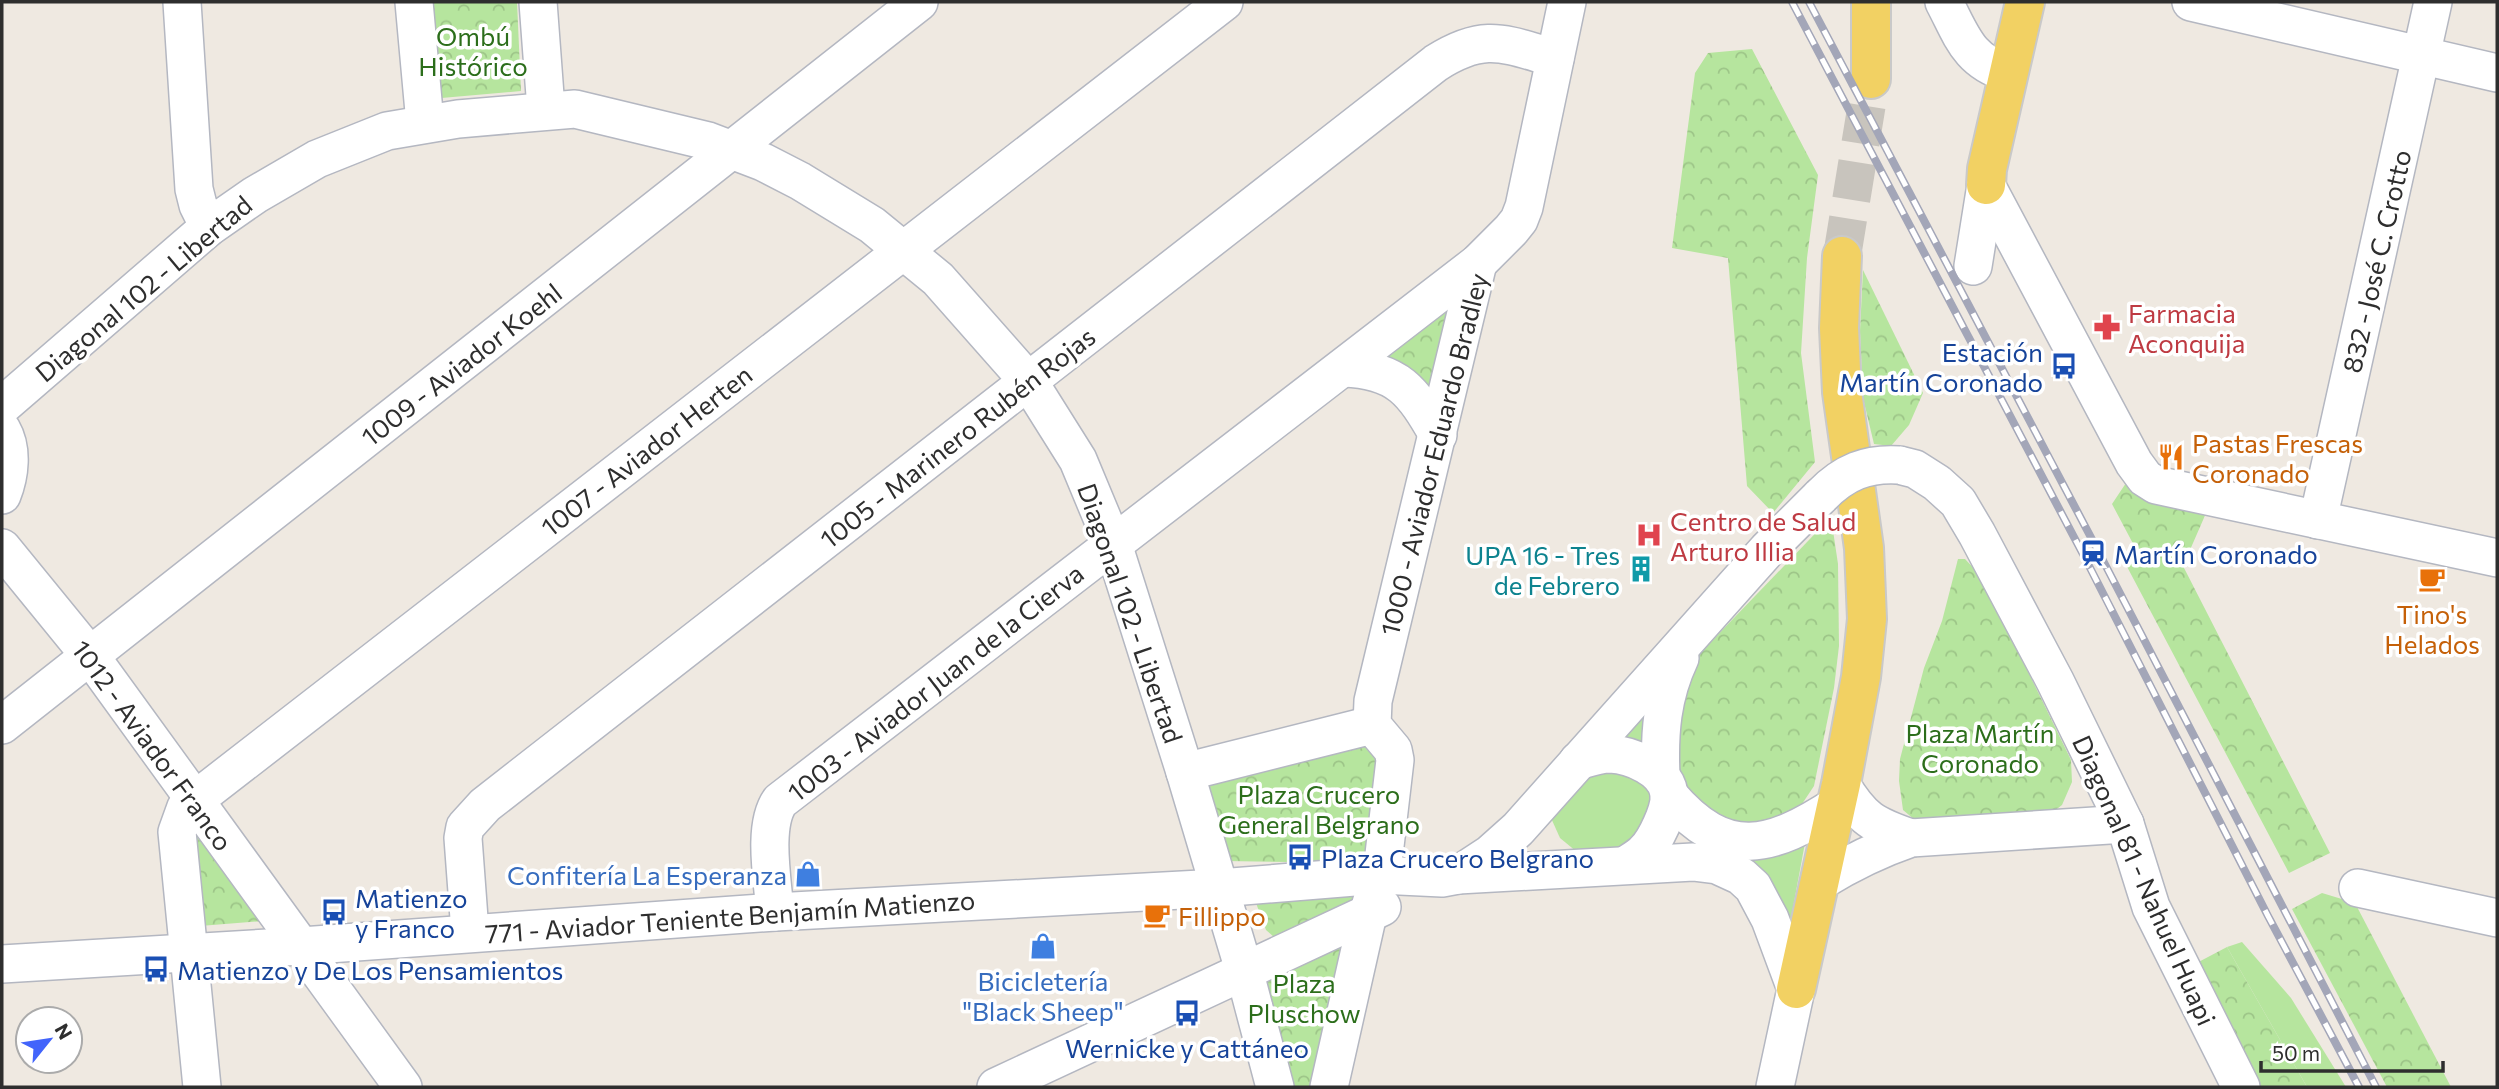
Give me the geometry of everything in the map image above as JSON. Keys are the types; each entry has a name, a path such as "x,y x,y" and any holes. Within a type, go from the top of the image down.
{"main road":[{"path":"1871,2 1871,79"},
{"path":"1986,185 1987,169 2025,2"},
{"path":"1796,989 1839,794 1861,677 1867,619 1864,548 1842,392 1839,328 1842,256"}],"street":[{"path":"182,2 194,188 198,205 209,227"},
{"path":"414,2 425,123"},
{"path":"538,2 546,109"},
{"name":"1009 - Aviador Koehl","path":"2,725 919,2"},
{"name":"1007 - Aviador Herten","path":"202,1087 177,832 186,807 1224,2"},
{"name":"1000 - Aviador Eduardo Bradley","path":"1372,725 1373,701 1478,263 1519,220 1524,207 1567,2"},
{"path":"1944,2 1969,47 1981,62 2008,73"},
{"path":"2191,2 2497,73"},
{"name":"832 - José C. Crotto","path":"2318,520 2433,2"},
{"name":"1005 - Marinero Rubén Rojas","path":"470,932 463,838 465,827 495,797 1452,53 1496,42 1555,58"},
{"name":"Diagonal 102 - Libertad","path":"2,406 209,227 255,195 317,159 387,131 425,123 575,108 708,141 763,162 841,204 904,250 960,303 1029,382 1078,460 1113,544 1185,772 1244,970 1275,1087"},
{"path":"1986,185 2134,463 2145,478 2156,485 2497,558"},
{"path":"1973,266 1986,185"},
{"name":"1003 - Aviador Juan de la Cierva","path":"775,912 770,828 775,808 780,801 1478,263"},
{"path":"1344,368 1369,369 1396,381 1418,402 1438,435"},
{"path":"2,430 10,458 7,482 2,495"},
{"name":"Diagonal 81 - Nahuel Huapi","path":"1578,761 1767,550 1833,483 1848,473 1881,464 1915,469 1937,483 1958,502 2055,681 2125,824 2151,907 2241,1087"},
{"name":"1012 - Aviador Franco","path":"2,548 91,657 403,1087"},
{"name":"Diagonal 81 - Nahuel Huapi","path":"1665,785 1659,741 1666,692 1690,637"},
{"path":"1185,772 1372,725 1393,750 1395,760 1385,852 1368,914 1329,1087"},
{"path":"2058,827 2074,812 2085,792 2089,771 2087,748"},
{"path":"996,1087 1450,877 1506,841 1578,761 1608,754 1636,761 1665,785 1685,813 1719,836 1745,841 1782,836 1806,825 1839,794 1887,830 1911,838"},
{"path":"1626,865 1644,853 1661,825 1665,785"},
{"path":"1545,798 1542,826 1548,842 1560,857 1580,869 1693,862 1717,865 1741,876 1760,898 1796,989 1775,1087"},
{"path":"1821,881 1849,863 1911,838 2125,824"},
{"name":"771 - Aviador Teniente Benjamín Matienzo","path":"2,964 301,946 775,912 1219,888 1379,875 1450,877 1580,869"},
{"path":"2358,888 2497,918"}],"green space":[{"name":"Ombú Histórico","path":"424,2 517,2 521,91 430,99"},
{"path":"1752,49 1818,175 1807,258 1801,353 1815,462 1773,513 1747,486 1728,258 1672,248 1695,73 1708,53"},
{"path":"1863,270 1923,393 1909,425 1891,446 1874,444 1863,398 1860,331"},
{"path":"1464,286 1433,398 1380,354"},
{"path":"2134,471 2210,504 2183,566 2330,853 2289,873 2124,561 2138,553 2112,504"},
{"path":"1831,517 1838,564 1839,646 1834,688 1814,786 1794,816 1776,826 1709,819 1670,771 1682,672"},
{"name":"Plaza Martín Coronado","path":"1958,559 1965,559 1982,577 2071,760 2072,782 2062,805 2044,819 1921,825 1903,810 1899,781 1900,759 1924,668 1942,621"},
{"path":"1652,694 1650,754 1608,742"},
{"name":"Plaza Crucero General Belgrano","path":"1358,740 1377,760 1373,855 1363,863 1225,861 1197,784"},
{"path":"1617,771 1642,779 1650,795 1652,811 1640,833 1620,848 1577,852 1560,838 1551,818 1586,773"},
{"path":"194,819 263,921 200,926"},
{"path":"1805,843 1787,940 1736,858"},
{"path":"1351,886 1357,902 1275,938 1266,930 1256,903"},
{"path":"2322,893 2355,903 2451,1087 2387,1087 2292,909"},
{"path":"2242,942 2291,998 2346,1087 2307,1087 2227,947"},
{"name":"Plaza Pluschow","path":"1340,944 1347,948 1322,1087 1288,1087 1263,973"},
{"path":"2227,947 2307,1087 2251,1087 2189,967"}],"tunnel":[{"path":"1842,256 1871,79"}],"railway":[{"path":"1792,2 2085,558 2268,916 2359,1087"},
{"path":"1809,2 2376,1087"}],"place":[{"name":"Farmacia Aconquija","path":"2107,327"},
{"name":"Estación Martín Coronado","path":"2064,366"},
{"name":"Pastas Frescas Coronado","path":"2171,457"},
{"name":"Centro de Salud Arturo Illia","path":"1649,535"},
{"name":"Martín Coronado","path":"2093,553"},
{"name":"UPA 16 - Tres de Febrero","path":"1641,569"},
{"name":"Tino's Helados","path":"2432,579"},
{"name":"Plaza Crucero Belgrano","path":"1300,857"},
{"name":"Confitería La Esperanza","path":"808,874"},
{"name":"Matienzo y Franco","path":"334,912"},
{"name":"Fillippo","path":"1157,915"},
{"name":"Bicicletería \"Black Sheep\"","path":"1043,946"},
{"name":"Matienzo y De Los Pensamientos","path":"156,969"},
{"name":"Wernicke y Cattáneo","path":"1187,1013"}]}
